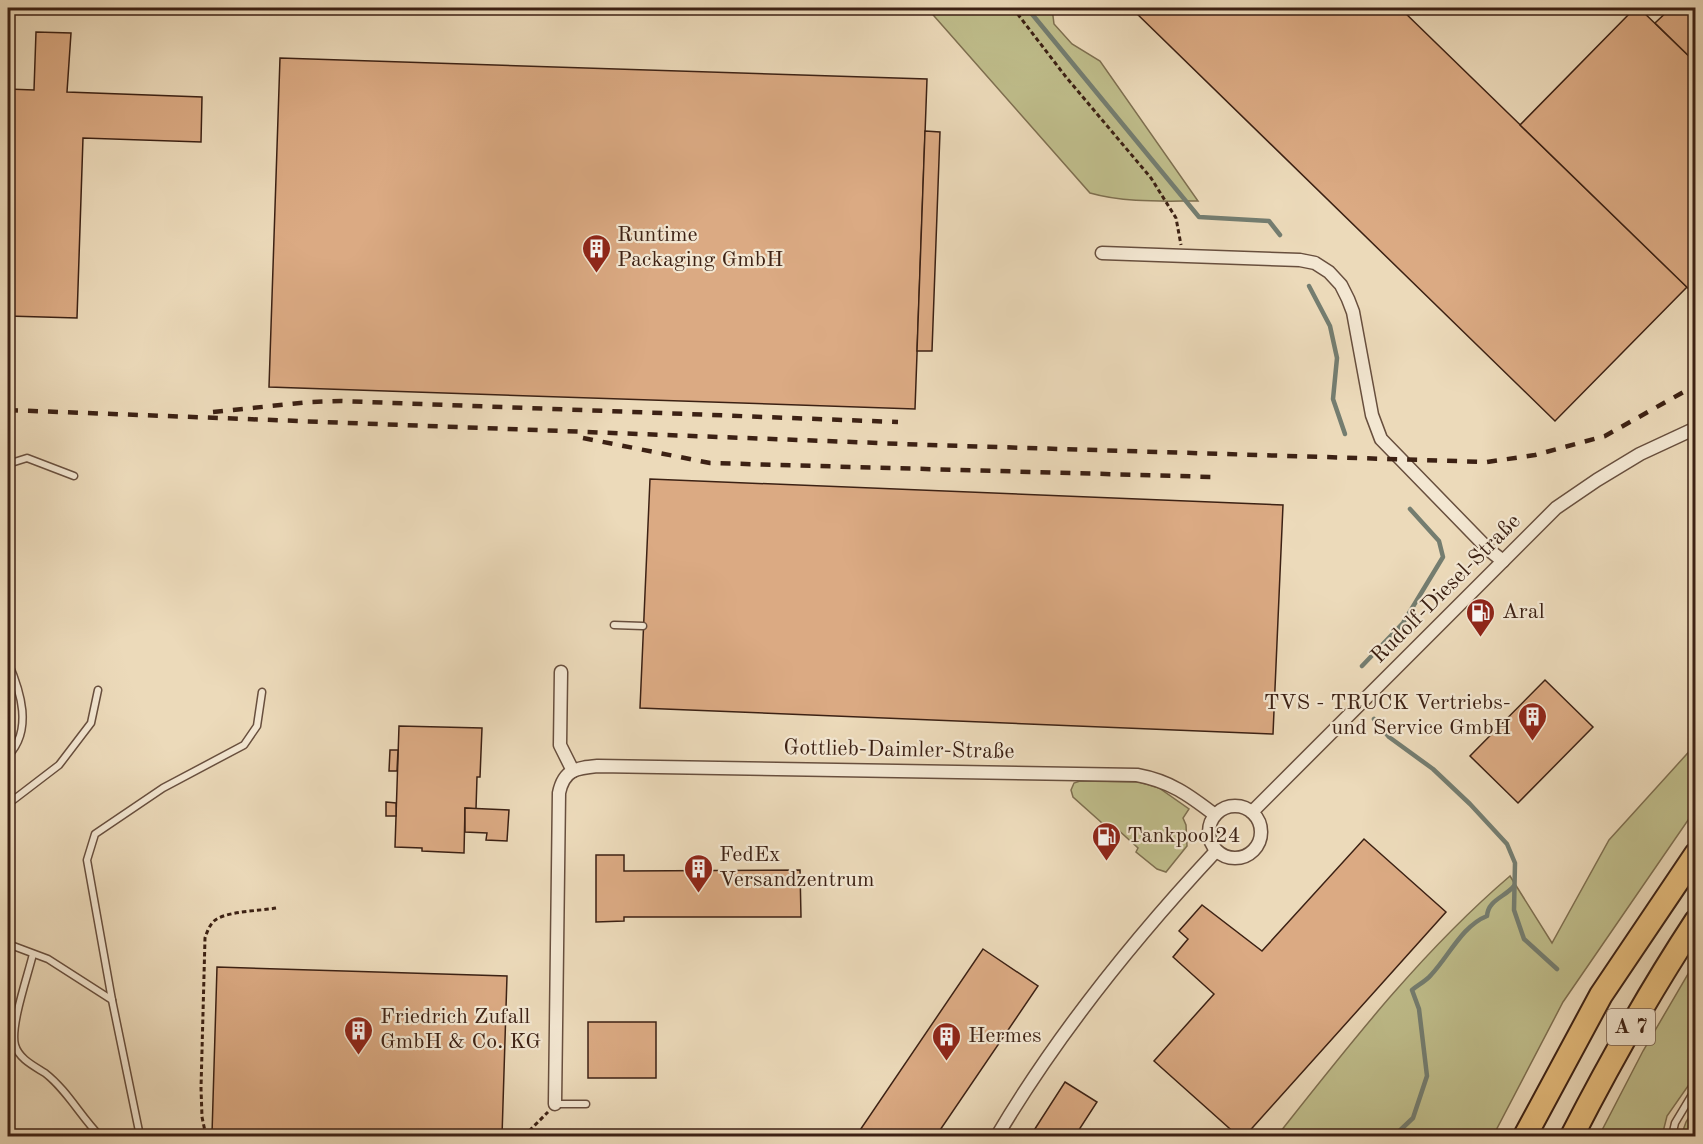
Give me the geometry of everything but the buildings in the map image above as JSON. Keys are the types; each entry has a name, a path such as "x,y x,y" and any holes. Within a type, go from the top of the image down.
{"highway":[{"name":"A 7","path":"1525,1137 1601,995 1695,854"},
{"name":"A 7","path":"1572,1137 1653,986 1695,921"}],"street":[{"path":"1102,253 1300,260 1315,263 1329,272 1341,285 1353,312 1371,415 1382,439 1489,550 1503,561"},
{"name":"Rudolf-Diesel-Straße","path":"1252,812 1556,508 1640,454 1695,428"},
{"path":"555,1104 559,793 561,783 573,771 560,744 561,672"},
{"name":"Gottlieb-Daimler-Straße","path":"573,771 598,766 1137,775 1165,782 1185,792 1215,815"},
{"path":"1233,806 1243,807 1252,812 1261,826 1261,835 1254,850 1240,858 1223,856 1216,851 1210,843 1208,833 1209,823 1215,815 1223,808 1233,806"},
{"path":"997,1137 1045,1061 1084,1007 1142,935 1216,851"}],"lane":[{"path":"8,464 27,458 74,477"},
{"path":"614,625 643,626"},
{"path":"8,662 16,683 23,722 17,747 8,756"},
{"path":"8,804 59,765 92,723 98,690"},
{"path":"140,1137 87,860 95,834 163,788 244,746 257,726 262,692"},
{"path":"8,944 48,959 112,1000"},
{"path":"33,954 14,1029 15,1047 30,1065 46,1074 100,1137"},
{"path":"1672,1137 1675,1123 1694,1092"},
{"path":"555,1104 586,1104"}],"path":[{"path":"1013,8 1066,77 1151,178 1176,218 1183,255"},
{"path":"206,1137 202,1118 201,1088 205,938 214,920 222,916 276,908"},
{"path":"524,1137 555,1104"}],"shaded area":[{"path":"927,8 1052,8 1054,24 1072,44 1100,61 1198,201 1130,200 1090,193"},
{"path":"1695,745 1695,810 1563,1002 1493,1136 1277,1136 1387,1000 1446,936 1510,876 1552,943 1609,840"},
{"path":"1080,781 1139,782 1159,788 1189,809 1183,818 1186,825 1187,846 1166,872 1157,869 1136,852 1138,848 1115,827 1111,831 1073,797 1071,790 1074,783"},
{"path":"1695,962 1695,1076 1667,1116 1662,1136 1599,1136 1643,1051"},
{"path":"1695,1107 1695,1136 1681,1136 1686,1122"}],"waterway":[{"path":"1027,8 1199,217 1269,221 1280,235"},
{"path":"1309,286 1330,326 1337,358 1333,399 1345,434"},
{"path":"1362,666 1403,623 1443,557 1439,541 1410,509"},
{"path":"1374,719 1389,737 1433,769 1507,844 1515,863 1514,910 1524,939 1557,969"},
{"path":"1394,1136 1413,1118 1427,1076 1419,1009 1412,990 1429,977 1470,927 1487,916 1490,906 1514,886"}],"railway":[{"path":"8,410 930,445 1487,462 1535,455 1605,436 1696,385"},
{"path":"213,412 341,401 898,422"},
{"path":"583,438 710,463 1213,477"}],"place":[{"name":"Runtime Packaging GmbH","path":"596,274"},
{"name":"Aral","path":"1481,638"},
{"name":"TVS - TRUCK Vertriebs- und Service GmbH","path":"1532,742"},
{"name":"Tankpool24","path":"1106,862"},
{"name":"FedEx Versandzentrum","path":"698,894"},
{"name":"Friedrich Zufall GmbH & Co. KG","path":"359,1056"},
{"name":"Hermes","path":"947,1062"}]}
